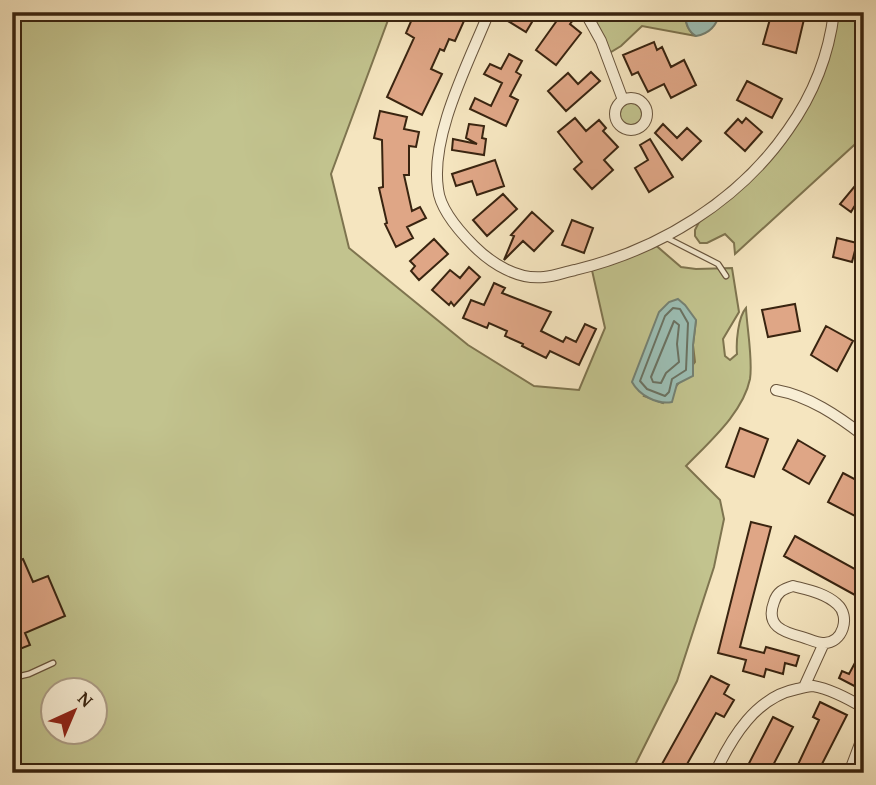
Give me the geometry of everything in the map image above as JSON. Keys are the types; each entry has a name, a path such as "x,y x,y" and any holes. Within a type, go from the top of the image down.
{"street":[{"path":"489,12 446,119 437,159 438,191 456,229 488,260 512,273 543,278 591,266 665,236 708,212 752,174 788,130 815,84 830,41 834,12"},
{"path":"585,12 601,40 623,100"},
{"path":"776,390 791,392 810,401 864,436"},
{"path":"804,687 824,643 835,639 842,631 844,611 836,602 817,592 793,586 782,589 775,599 771,613 774,625 787,632 824,643"},
{"path":"715,773 752,714 776,695 811,686 846,698 864,708"},
{"path":"849,773 864,733"}],"lane":[{"path":"665,236 718,264 726,276"},
{"path":"12,678 53,663"}],"green space":[{"path":"12,12 391,12 331,174 349,248 468,345 534,386 579,390 605,328 591,266 653,243 681,267 732,268 739,312 723,339 725,356 730,360 737,354 739,323 746,308 750,379 733,415 686,466 720,500 724,519 714,567 677,681 631,773 605,765 588,773 12,773","holes":["696,320 693,345 695,362 663,403 644,396"]},
{"path":"585,12 684,12 689,29 696,36 642,26 621,46 606,55"},
{"path":"834,12 864,12 864,136 735,254 734,243 725,234 707,243 700,243 695,236 695,230 701,218 752,174 815,84"},
{"path":"631,98 642,103 647,114 642,125 631,130 620,125 615,114 620,103"}],"water":[{"path":"684,12 720,12 712,28 696,36 686,23"},
{"path":"678,299 696,320 693,376 677,384 672,402 666,403 644,395 632,382 659,312 669,302"}],"building":[{"path":"415,12 468,12 455,41 449,39 444,51 440,49 431,69 442,74 422,115 387,97 414,38 406,33"},
{"path":"506,12 538,12 526,32 503,18"},
{"path":"563,12 574,19 570,24 581,33 556,65 536,50"},
{"path":"772,12 805,15 796,53 763,44"},
{"path":"654,42 657,50 662,47 671,67 684,60 696,85 671,98 664,84 648,92 638,72 632,75 623,55"},
{"path":"509,54 522,61 516,72 521,75 510,96 518,100 506,126 470,109 475,98 491,106 502,83 484,74 490,64 501,69"},
{"path":"591,72 600,81 566,111 548,91 568,73 578,84"},
{"path":"747,81 782,99 772,118 737,100"},
{"path":"380,111 407,117 404,129 419,132 416,147 409,146 409,175 404,175 412,211 420,207 426,218 407,227 413,238 396,247 385,224 387,223 379,188 383,187 382,140 374,138"},
{"path":"575,118 586,131 599,120 606,128 603,131 618,147 604,160 613,170 592,189 574,169 582,162 558,132"},
{"path":"746,118 762,132 745,151 725,133 738,119 742,123"},
{"path":"469,124 484,126 484,155 452,150 453,139 477,144 466,138"},
{"path":"663,124 677,138 687,128 701,141 682,160 655,133"},
{"path":"650,139 673,177 649,192 635,168 648,160 640,145"},
{"path":"495,160 504,186 477,195 472,181 456,186 452,174"},
{"path":"864,175 864,215 854,207 851,212 840,204"},
{"path":"503,194 517,209 487,236 473,220"},
{"path":"532,212 553,231 534,251 523,241 504,260 514,236 511,235"},
{"path":"572,220 593,228 584,253 562,245"},
{"path":"837,238 857,243 852,262 833,257"},
{"path":"434,239 448,254 419,280 411,271 415,266 410,261"},
{"path":"469,267 480,277 454,306 451,302 449,305 432,290 450,270 460,278"},
{"path":"494,283 505,288 502,293 551,312 541,331 563,342 566,337 576,342 585,324 596,329 579,365 550,351 546,358 505,336 507,331 489,323 487,328 463,318 471,300 484,305"},
{"path":"795,304 800,331 768,337 762,310"},
{"path":"826,326 853,341 837,371 811,355"},
{"path":"740,428 768,439 754,477 726,467"},
{"path":"798,440 825,456 809,484 783,469"},
{"path":"843,473 864,484 864,500 855,516 828,502"},
{"path":"751,522 771,527 740,647 764,653 766,647 799,656 796,666 785,663 783,674 766,669 764,677 743,671 746,660 718,653"},
{"path":"795,536 864,574 864,600 784,556"},
{"path":"23,559 33,582 48,576 65,616 25,633 30,645 12,652 12,563"},
{"path":"864,646 864,691 839,678 842,671 849,674"},
{"path":"711,676 729,685 724,694 734,700 724,717 716,713 682,773 657,773"},
{"path":"820,702 847,715 822,764 841,773 794,773 819,720 813,717"},
{"path":"773,717 793,727 769,773 744,773"}]}
